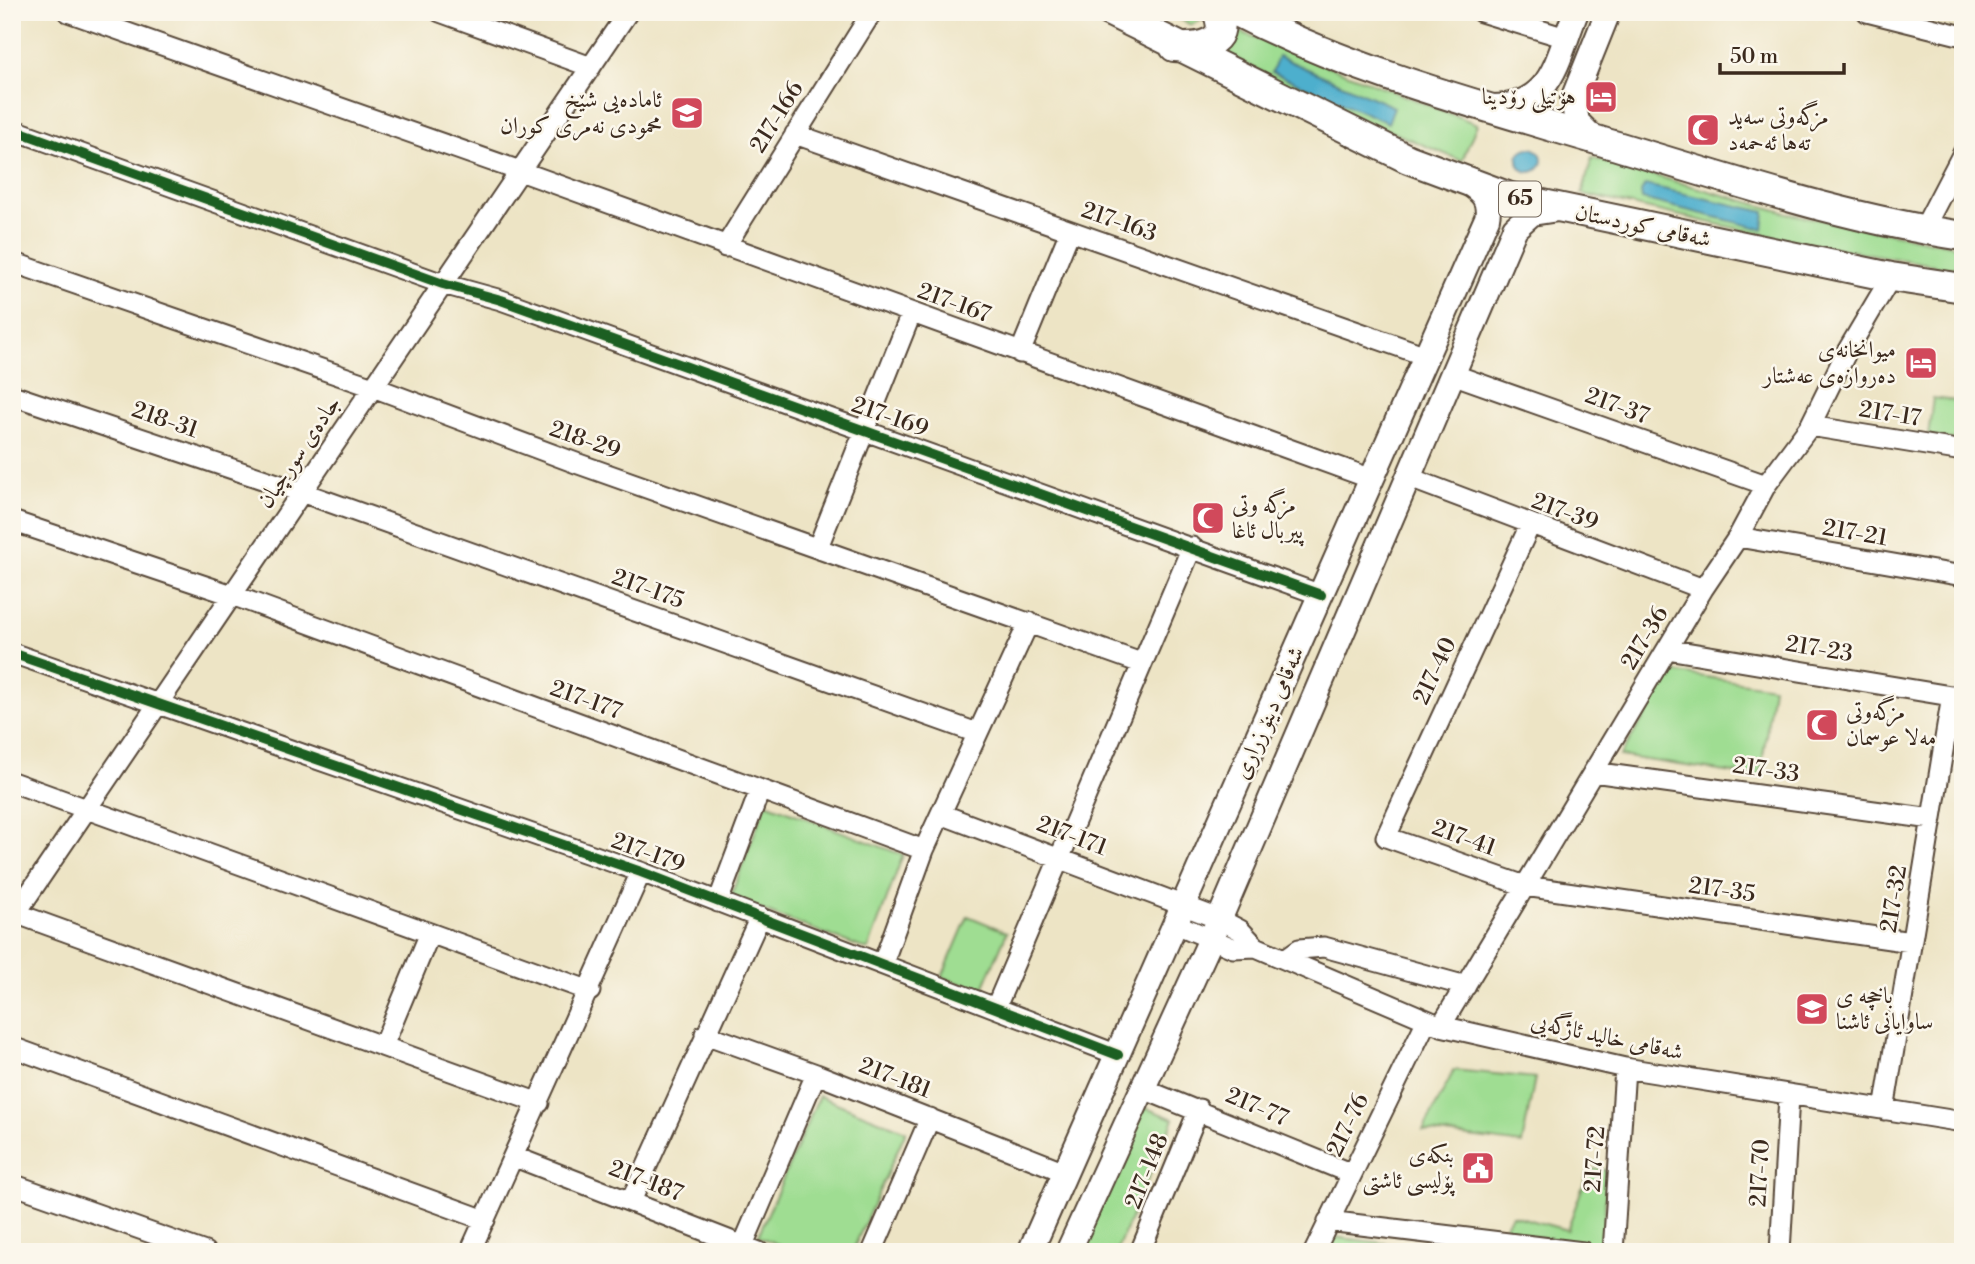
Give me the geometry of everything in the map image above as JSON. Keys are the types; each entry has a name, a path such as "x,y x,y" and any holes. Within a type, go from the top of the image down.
{"highway":[{"name":"شەقامی کوردستان","path":"1110,12 1174,47 1408,159 1466,181 1558,209 1891,277 1963,288"},
{"path":"1174,47 1203,47 1214,40 1220,29 1217,12"},
{"path":"1237,12 1280,22 1385,75 1824,207 1923,230 1963,236"}],"main road":[{"path":"1490,107 1521,105 1544,88 1576,12"},
{"path":"1594,139 1577,122 1577,89 1608,12"},
{"path":"1553,68 1555,78 1562,85 1577,89"},
{"name":"شەقامی دینۆ زراری","path":"1030,1252 1480,236 1489,207 1480,190 1466,181"},
{"name":"شەقامی دینۆ زراری","path":"1068,1252 1215,929 1508,244 1522,219 1543,209 1558,209"},
{"path":"1480,236 1496,232 1508,244"}],"street":[{"path":"440,12 591,67"},
{"name":"جادەی سورچیان","path":"14,915 628,12"},
{"name":"217-166","path":"725,247 872,12"},
{"path":"1481,12 1566,38"},
{"name":"217-167","path":"74,13 1372,479"},
{"path":"1876,13 1963,36"},
{"name":"217-169","path":"12,129 443,284 501,300 1321,595"},
{"name":"217-163","path":"795,134 1426,356"},
{"path":"1923,230 1963,153"},
{"path":"1020,353 1070,231"},
{"name":"218-29","path":"12,262 373,387 564,459 1141,663"},
{"name":"217-36","path":"1434,1023 1466,986 1703,589 1738,537 1766,485 1810,426 1846,353 1891,277"},
{"path":"818,547 867,431 911,314"},
{"name":"217-37","path":"1452,374 1766,485"},
{"name":"218-31","path":"12,395 301,492"},
{"name":"217-17","path":"1810,426 1963,451"},
{"name":"217-39","path":"1410,478 1703,589"},
{"name":"217-175","path":"301,492 977,733"},
{"name":"217-177","path":"12,521 232,594 924,850"},
{"name":"217-40","path":"1386,837 1530,525"},
{"name":"217-21","path":"1738,537 1963,576"},
{"path":"996,1007 1192,547"},
{"path":"883,963 924,850 1029,622"},
{"name":"217-23","path":"1667,649 1958,697"},
{"name":"217-179","path":"12,653 641,872 1118,1055"},
{"name":"217-32","path":"1884,1110 1932,819 1958,697"},
{"name":"217-33","path":"1593,772 1932,819"},
{"path":"12,782 590,991"},
{"path":"718,902 760,790"},
{"name":"217-171","path":"941,814 1061,857 1180,915 1215,929"},
{"name":"217-41","path":"1386,837 1525,886"},
{"path":"470,1252 590,991 641,872"},
{"name":"217-35","path":"1525,886 1911,942"},
{"path":"14,915 539,1103"},
{"path":"631,1201 760,917"},
{"name":"شەقامی خالید ئاژگەیی","path":"1215,929 1233,948 1256,947 1434,1023 1625,1068 1963,1122"},
{"path":"383,1046 430,933"},
{"path":"1285,959 1299,949 1324,947 1466,986"},
{"name":"217-76","path":"1314,1252 1352,1174 1434,1023"},
{"name":"217-181","path":"705,1034 816,1074 1065,1172"},
{"path":"12,1047 485,1220"},
{"name":"217-72","path":"1613,1252 1625,1068"},
{"path":"751,1248 816,1074"},
{"name":"217-77","path":"1141,1088 1199,1109 1352,1174"},
{"name":"217-70","path":"1780,1252 1788,1096"},
{"name":"217-148","path":"1140,1252 1199,1109"},
{"path":"872,1252 930,1118"},
{"name":"217-187","path":"515,1157 751,1248"},
{"path":"12,1184 205,1252"},
{"path":"1328,1221 1583,1252"}],"green space":[{"path":"1166,12 1198,12 1200,21 1191,25"},
{"path":"1223,25 1477,124 1462,161 1329,106 1214,48"},
{"path":"1592,158 1791,214 1963,247 1963,270 1789,240 1582,194"},
{"path":"1933,398 1963,402 1963,441 1928,436"},
{"path":"1672,672 1773,687 1760,777 1620,756"},
{"path":"766,803 903,855 868,950 730,898"},
{"path":"968,916 1007,932 982,991 942,977"},
{"path":"1454,1070 1535,1078 1522,1144 1423,1131"},
{"path":"819,1096 906,1131 852,1252 796,1252 758,1236"},
{"path":"1143,1107 1174,1119 1116,1252 1079,1252"},
{"path":"1589,1169 1606,1170 1604,1246 1501,1232 1512,1215 1567,1230"},
{"path":"1333,1237 1456,1252 1328,1252"}],"water":[{"path":"1278,56 1394,107 1388,123 1272,72"},
{"path":"1530,148 1541,155 1542,160 1535,171 1530,172 1519,165 1518,160 1525,149"},
{"path":"1645,185 1765,212 1763,229 1642,199 1641,192"}],"cycle path":[{"path":"12,129 443,284 501,300 1321,595"},
{"path":"12,653 641,872 1118,1055"}],"place":[{"name":"هۆتیلی رۆدینا","path":"1601,97"},
{"name":"ئامادەیی شێخ محمودی نەمری کوران","path":"687,113"},
{"name":"مزگەوتی سەید تەها ئەحمەد","path":"1703,130"},
{"name":"میوانخانەی دەروازەی عەشتار","path":"1921,363"},
{"name":"مزگه وتى پيربال ئاغا","path":"1208,518"},
{"name":"مزگەوتی مەلا عوسمان","path":"1822,725"},
{"name":"باخچه ى ساوايانى ئاشنا","path":"1812,1009"},
{"name":"بنکەی پۆلیسی ئاشتی","path":"1478,1168"}]}
